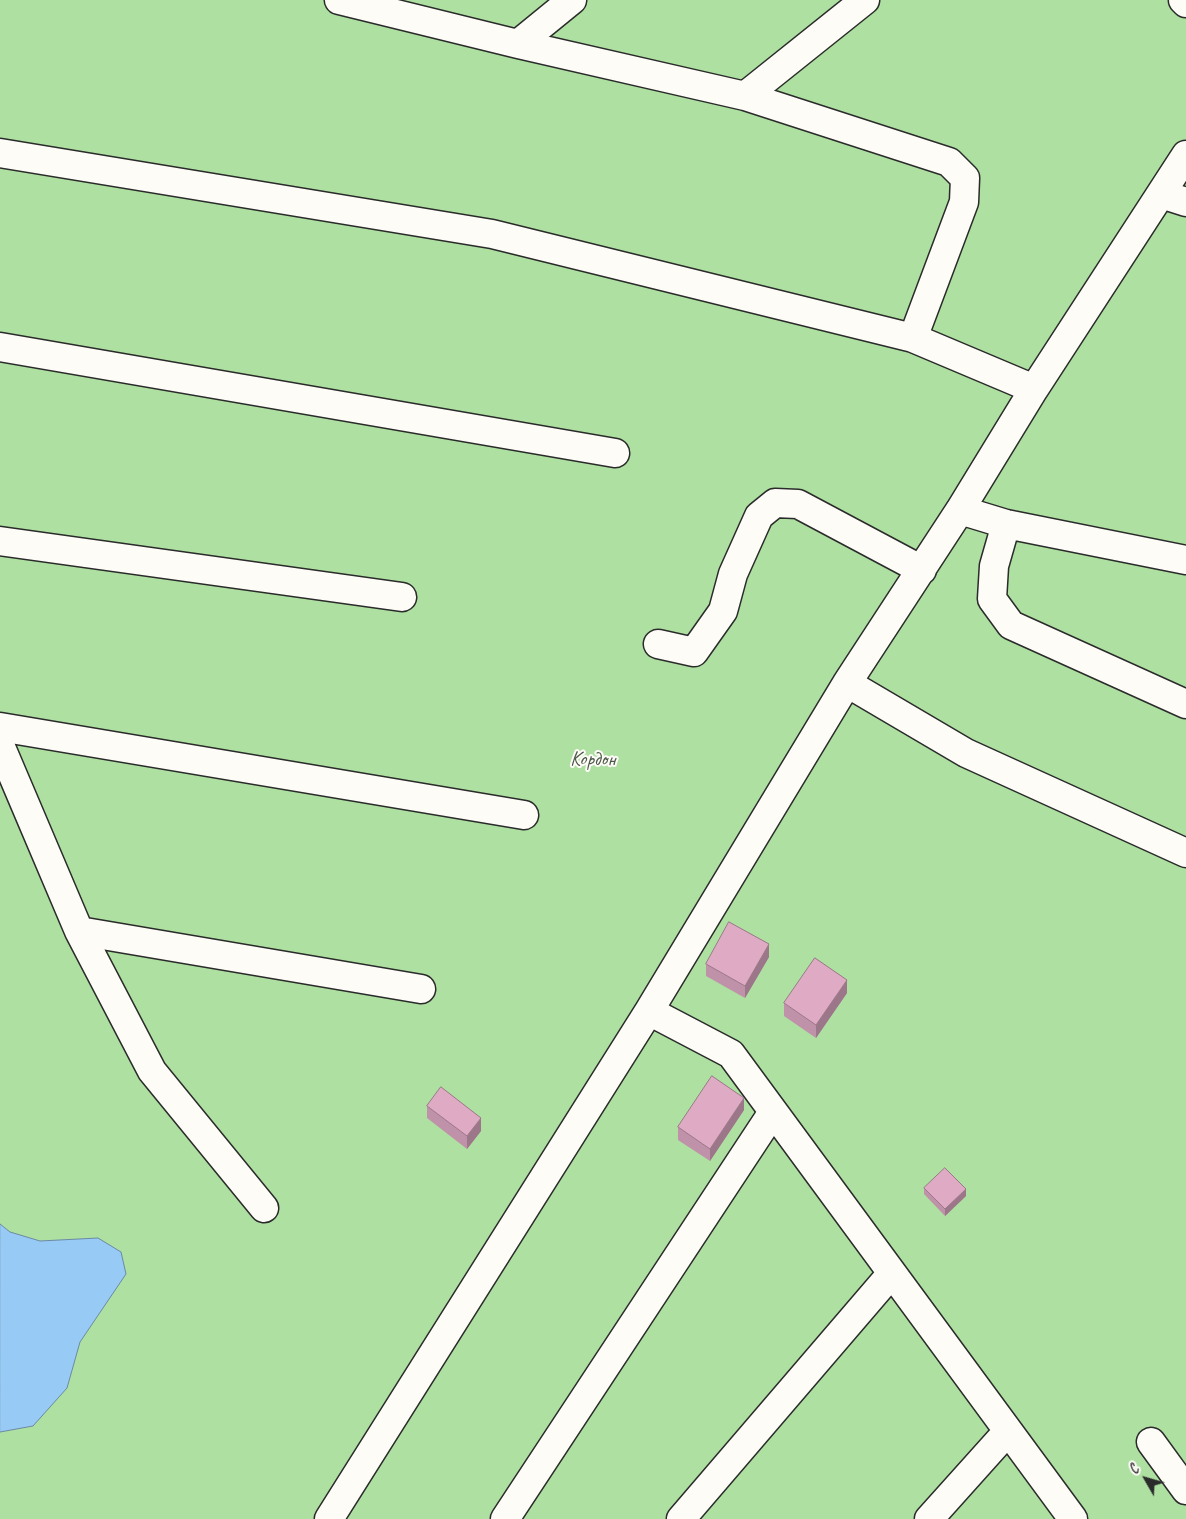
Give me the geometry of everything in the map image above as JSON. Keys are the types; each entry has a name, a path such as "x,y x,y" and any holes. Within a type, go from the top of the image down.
{"street":[{"path":"339,0 518,44 745,96 949,162 965,178 964,202 913,338"},
{"path":"518,44 572,0"},
{"path":"745,96 865,0"},
{"path":"1183,0 1186,3"},
{"path":"0,153 492,234 913,338 1034,389"},
{"path":"329,1519 649,1011 848,683 960,510 1034,389 1174,198 1186,155"},
{"path":"0,346 615,453"},
{"path":"658,644 694,652 722,611 732,574 759,516 775,503 798,504 922,570"},
{"path":"960,510 1006,524 1186,560"},
{"path":"1006,524 994,566 992,599 1010,625 1186,704"},
{"path":"0,541 402,597"},
{"path":"848,683 966,753 1186,853"},
{"path":"0,727 524,814"},
{"path":"0,745 79,931 152,1071 264,1208"},
{"path":"79,931 421,989"},
{"path":"649,1011 731,1054 1073,1519"},
{"path":"505,1519 773,1112"},
{"path":"681,1519 892,1273"},
{"path":"929,1519 1008,1431"},
{"path":"1151,1442 1186,1490"}],"green space":[{"name":"Кордон","path":"0,0 1186,0 1186,1519 0,1519"}],"water":[{"path":"0,1224 10,1232 40,1241 98,1238 121,1252 126,1274 80,1342 67,1388 33,1426 0,1432"}],"building":[{"path":"729,922 769,944 745,986 706,964"},
{"path":"815,958 847,980 816,1025 784,1003"},
{"path":"712,1076 744,1098 710,1149 678,1127"},
{"path":"441,1087 481,1118 467,1136 427,1106"},
{"path":"945,1168 966,1189 945,1209 924,1188"}]}
